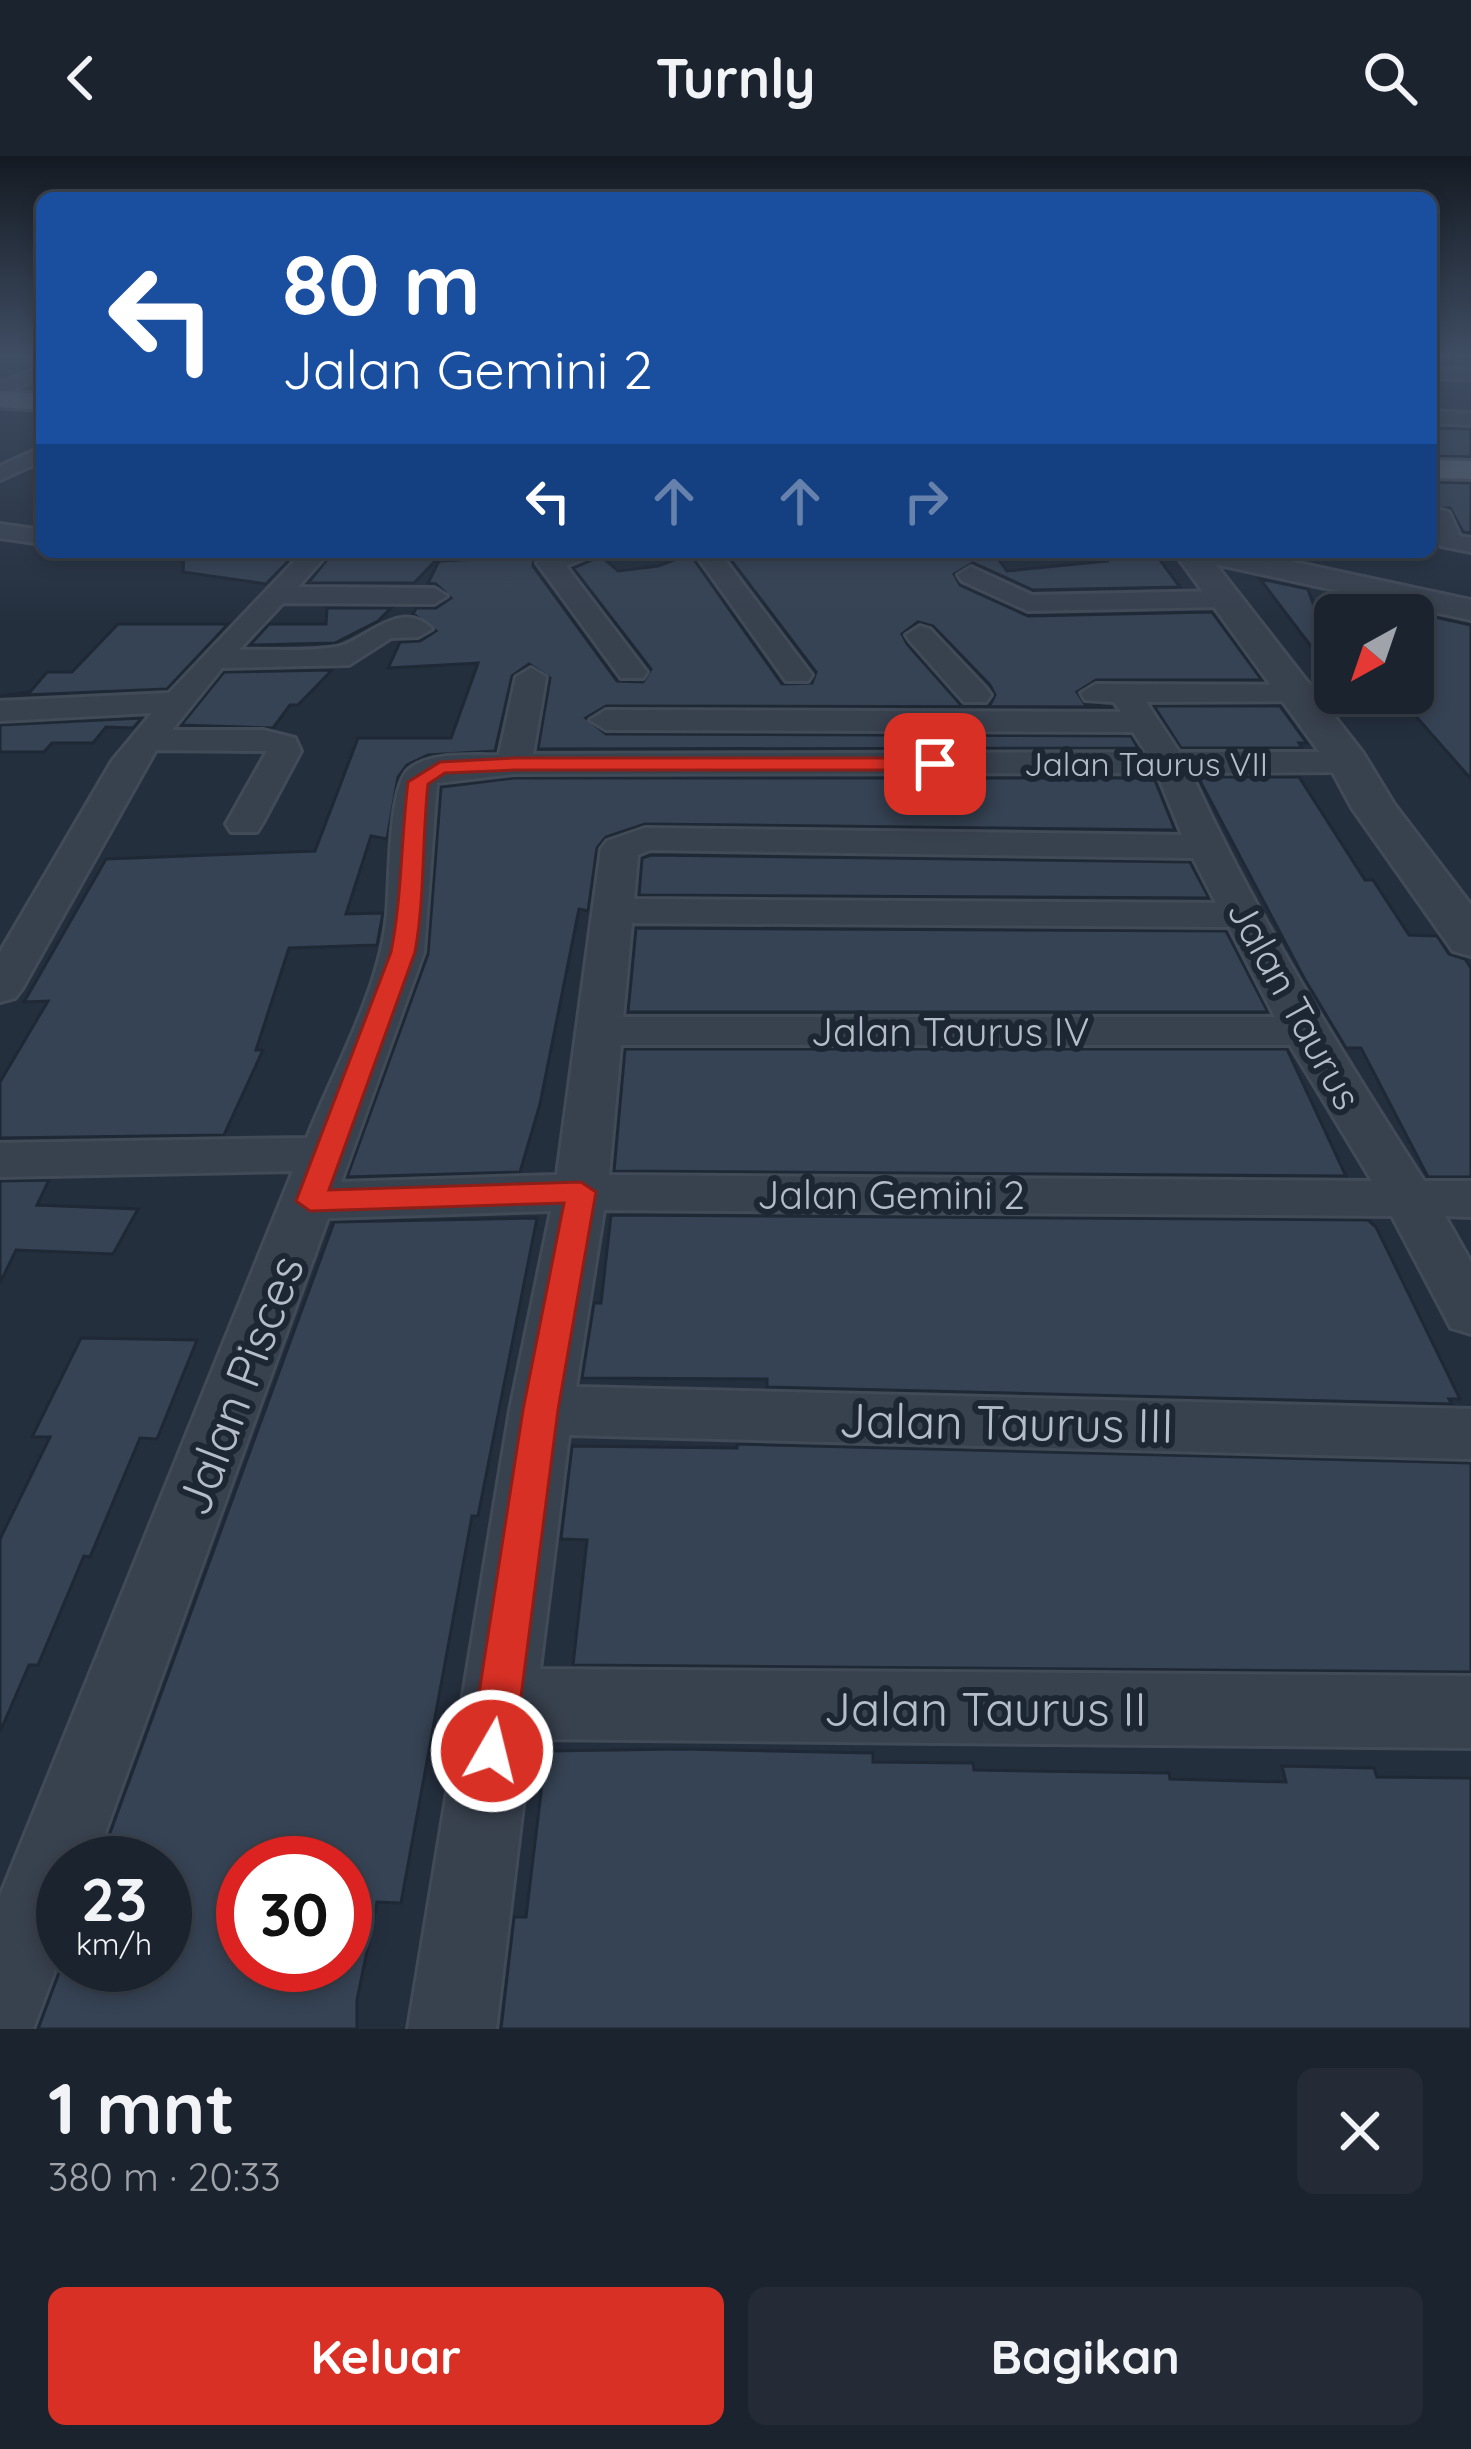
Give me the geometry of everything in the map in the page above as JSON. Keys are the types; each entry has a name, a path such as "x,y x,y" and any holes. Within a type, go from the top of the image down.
{"main road":[{"path":"1437,464 1471,466"}],"street":[{"path":"0,474 36,456"},
{"path":"1441,518 1450,541 1471,544"},
{"path":"0,531 36,536"},
{"path":"0,989 129,761 214,659 311,558"},
{"path":"567,558 550,563 632,672"},
{"path":"710,558 796,675"},
{"path":"1215,565 1291,692 1348,763 1471,876"},
{"path":"1215,565 1395,808 1471,940"},
{"path":"971,575 1028,604 1215,565 1470,609"},
{"path":"273,596 434,596"},
{"path":"214,659 349,656 384,630 418,628"},
{"path":"920,635 975,695"},
{"path":"514,764 531,677"},
{"path":"606,720 1132,707 1291,692"},
{"path":"924,696 975,695 1132,707"},
{"path":"0,711 177,703"},
{"name":"Jalan Taurus","path":"1132,707 1170,764 1206,847 1305,1031 1408,1197 1471,1313"},
{"path":"146,740 263,740 284,745 244,824"},
{"name":"Jalan Taurus VII","path":"440,768 1348,763"},
{"name":"Jalan Pisces","path":"0,2003 403,952 411,911 409,870 418,782 440,768"},
{"path":"452,2029 541,1410 581,1192 620,849 644,839 1206,847"},
{"path":"614,911 1244,915"},
{"name":"Jalan Taurus IV","path":"596,1031 1305,1031"},
{"name":"Jalan Gemini 2","path":"0,1160 581,1192 1471,1199"},
{"name":"Jalan Taurus III","path":"541,1410 1471,1434"},
{"name":"Jalan Taurus II","path":"499,1704 1471,1712"}],"building":[{"path":"1437,445 1471,445 1471,457 1437,456"},
{"path":"1437,482 1471,483 1471,533 1463,532 1450,508 1437,509"},
{"path":"184,558 291,558 266,584 183,572"},
{"path":"328,558 438,558 414,583 308,583"},
{"path":"534,558 533,566 617,681 643,682 651,669 573,568 596,558 618,571 693,558 782,684 812,683 816,672 730,558 998,558 1007,571 1107,561 1105,558 1158,558 1180,587 1033,590 973,563 954,574 960,585 1028,616 1212,612 1262,680 1096,680 1077,692 1085,704 1112,707 606,706 586,718 606,734 1131,736 1138,748 538,749 550,678 529,664 512,676 495,751 428,755 407,765 398,777 387,839 371,836 346,914 383,913 377,945 289,948 256,1050 263,1050 224,1135 0,1138 0,1082 48,1001 24,1002 106,859 315,851 358,738 451,738 478,663 388,668 400,642 420,641 436,631 413,614 416,608 436,608 451,598 428,583 439,561","holes":["918,622 933,626 995,695 990,705 961,705 902,634"]},
{"path":"1260,579 1308,589 1314,606 1314,650"},
{"path":"327,608 391,608 378,621 335,643 250,645 269,624 326,624"},
{"path":"1434,617 1471,625 1471,779 1414,714 1434,714"},
{"path":"118,624 228,624 167,689 0,696 30,692 47,672 72,672"},
{"path":"332,670 298,705 290,705 273,728 181,725 224,672"},
{"path":"1154,706 1280,706 1307,743 1299,743 1302,748 1181,748"},
{"path":"142,718 133,728 106,727 93,743 52,743 44,752 0,752 0,725"},
{"path":"1198,777 1299,777 1365,880 1373,880 1409,935 1437,936 1449,954 1465,959 1471,968 1471,1177 1428,1177 1361,1048 1346,1048 1304,978"},
{"path":"514,778 1154,778 1175,830 645,824 606,837 597,848 588,911 579,909 540,1104 520,1172 347,1177 428,954 441,787"},
{"path":"642,858 1190,862 1209,898 639,895"},
{"path":"636,928 1226,931 1268,1012 628,1012"},
{"path":"625,1049 1287,1049 1346,1176 614,1171"},
{"path":"49,1180 37,1205 138,1209 113,1254 16,1250 0,1283 0,1181"},
{"path":"611,1215 1368,1220 1376,1227 1460,1399 1449,1399 1452,1404 767,1387 767,1379 582,1378 594,1303 601,1303"},
{"path":"537,1218 478,1516 472,1516 401,1903 377,1902 372,1926 372,1836 216,1836 216,1992 359,1992 357,2029 38,2029 52,1992 192,1992 192,1836 109,1836 334,1222"},
{"path":"81,1338 197,1340 157,1439 140,1438 90,1557 84,1556 38,1665 29,1665 0,1732 0,1539 50,1437 32,1437"},
{"path":"737,1444 1471,1463 1471,1672 573,1665 587,1540 561,1539 572,1446 737,1448"},
{"path":"546,1751 873,1753 873,1762 973,1763 974,1770 1169,1773 1170,1779 1286,1782 1282,1766 1374,1768 1377,1777 1471,1778 1471,2029 501,2029 514,1917 526,1917"}],"route":[{"path":"492,1751 541,1410 581,1192 310,1201 403,952 411,911 409,870 418,782 440,768 514,764 935,764"}]}
